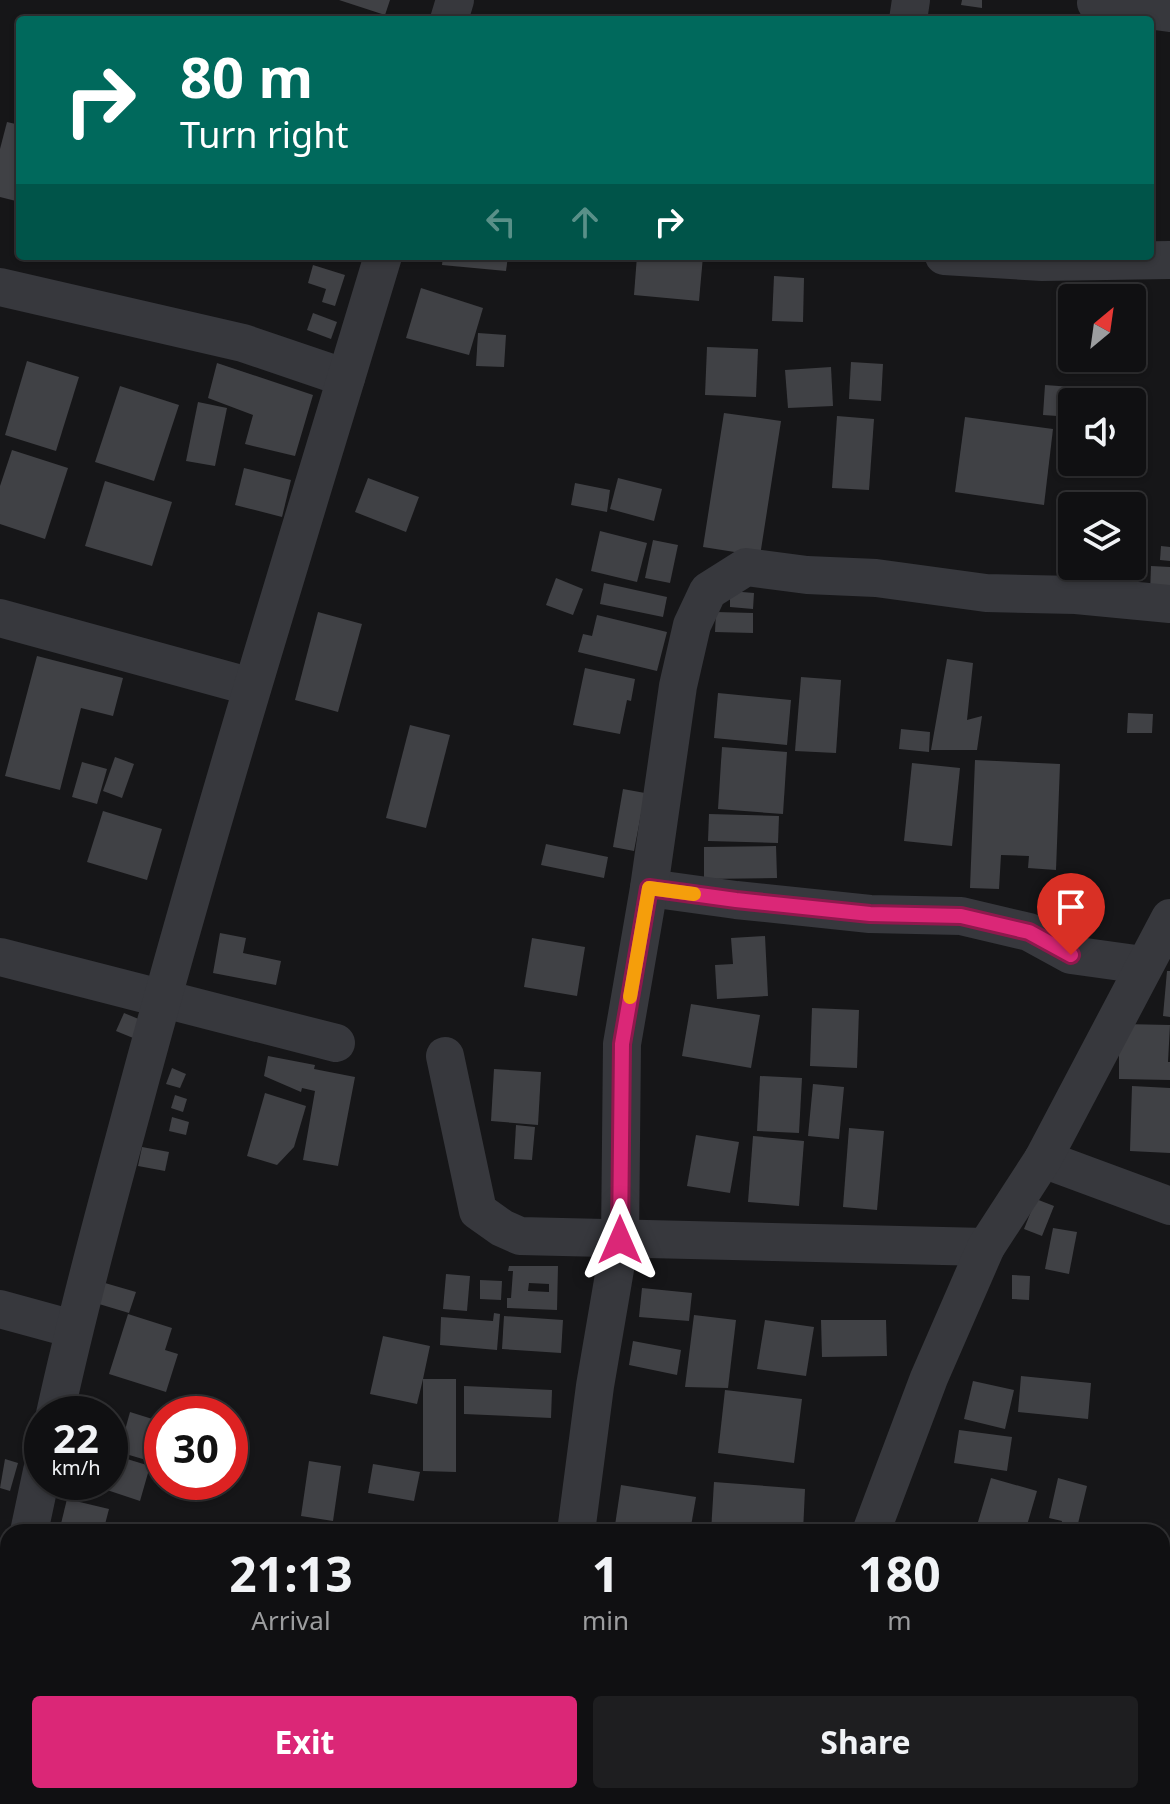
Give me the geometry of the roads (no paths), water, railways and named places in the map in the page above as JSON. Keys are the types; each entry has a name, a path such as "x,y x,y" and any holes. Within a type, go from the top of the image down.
{"street":[{"path":"1096,3 1170,13"},
{"path":"59,1396 73,1329 162,1001 252,687 382,260"},
{"path":"1009,260 1170,260"},
{"path":"0,287 243,343 346,378"},
{"path":"577,1524 595,1386 620,1240 622,1044 649,888 678,686 692,625 708,591 746,567 807,575 876,578 986,593 1076,595 1170,604"},
{"path":"0,618 252,687"},
{"path":"649,888 870,914 961,916 1029,932 1071,955 1143,965"},
{"path":"874,1524 929,1378 986,1247 1043,1159 1170,918"},
{"path":"0,957 162,1001 336,1043"},
{"path":"445,1056 478,1211 520,1236 986,1247"},
{"path":"1043,1159 1170,1206"},
{"path":"0,1309 73,1329"},
{"path":"31,1524 36,1500"}]}
